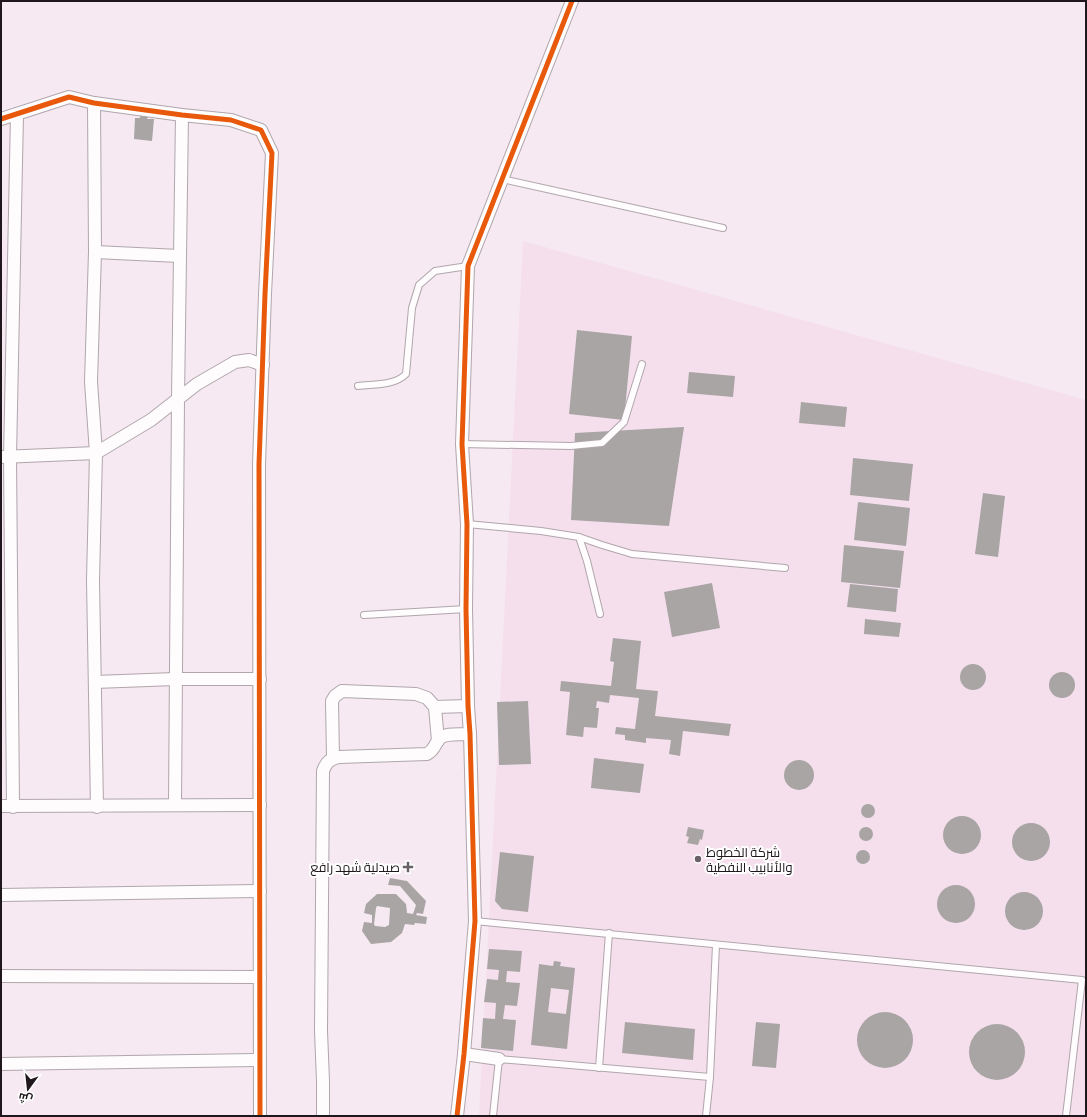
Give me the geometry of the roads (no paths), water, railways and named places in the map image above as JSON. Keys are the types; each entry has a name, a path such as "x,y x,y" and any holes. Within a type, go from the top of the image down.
{"street":[{"path":"457,1116 464,1054 475,921 466,609 468,524 462,444 468,266 572,1"},
{"path":"1,119 69,97 94,103 231,120 261,130 272,153 259,464 260,1116"},
{"path":"94,103 95,252 92,382 96,454 93,581 96,807"},
{"path":"17,114 6,457 7,806 96,807 260,805"},
{"path":"175,805 179,256 182,115"},
{"path":"95,252 179,256"},
{"path":"6,457 96,454 151,420 197,384 235,362 249,360 263,365"},
{"path":"94,682 176,679 260,679"},
{"path":"323,1116 324,1087 321,1031 324,765 333,758 428,754 434,749 438,740 435,707 427,698 416,694 342,691 335,696 332,701 333,758"},
{"path":"435,707 468,706"},
{"path":"438,740 445,736 470,734"},
{"path":"1,895 260,891"},
{"path":"1,976 260,976"},
{"path":"464,1054 499,1059"},
{"path":"1,1064 260,1060"}],"lane":[{"path":"502,179 723,228"},
{"path":"358,386 400,380 406,374 412,308 420,285 435,271 468,266"},
{"path":"462,444 571,446 602,443 624,422 642,364"},
{"path":"468,524 541,531 579,537 632,554 785,568"},
{"path":"579,537 587,561 600,614"},
{"path":"364,615 466,609"},
{"path":"475,921 1082,980 1066,1116"},
{"path":"599,1068 609,933"},
{"path":"706,1116 710,1078 716,945"},
{"path":"493,1116 499,1059 710,1078"}],"place":[{"name":"شركة الخطوط والأنابيب النفطية","path":"698,859"},
{"name":"صيدلية شهد رافع","path":"408,867"}]}
